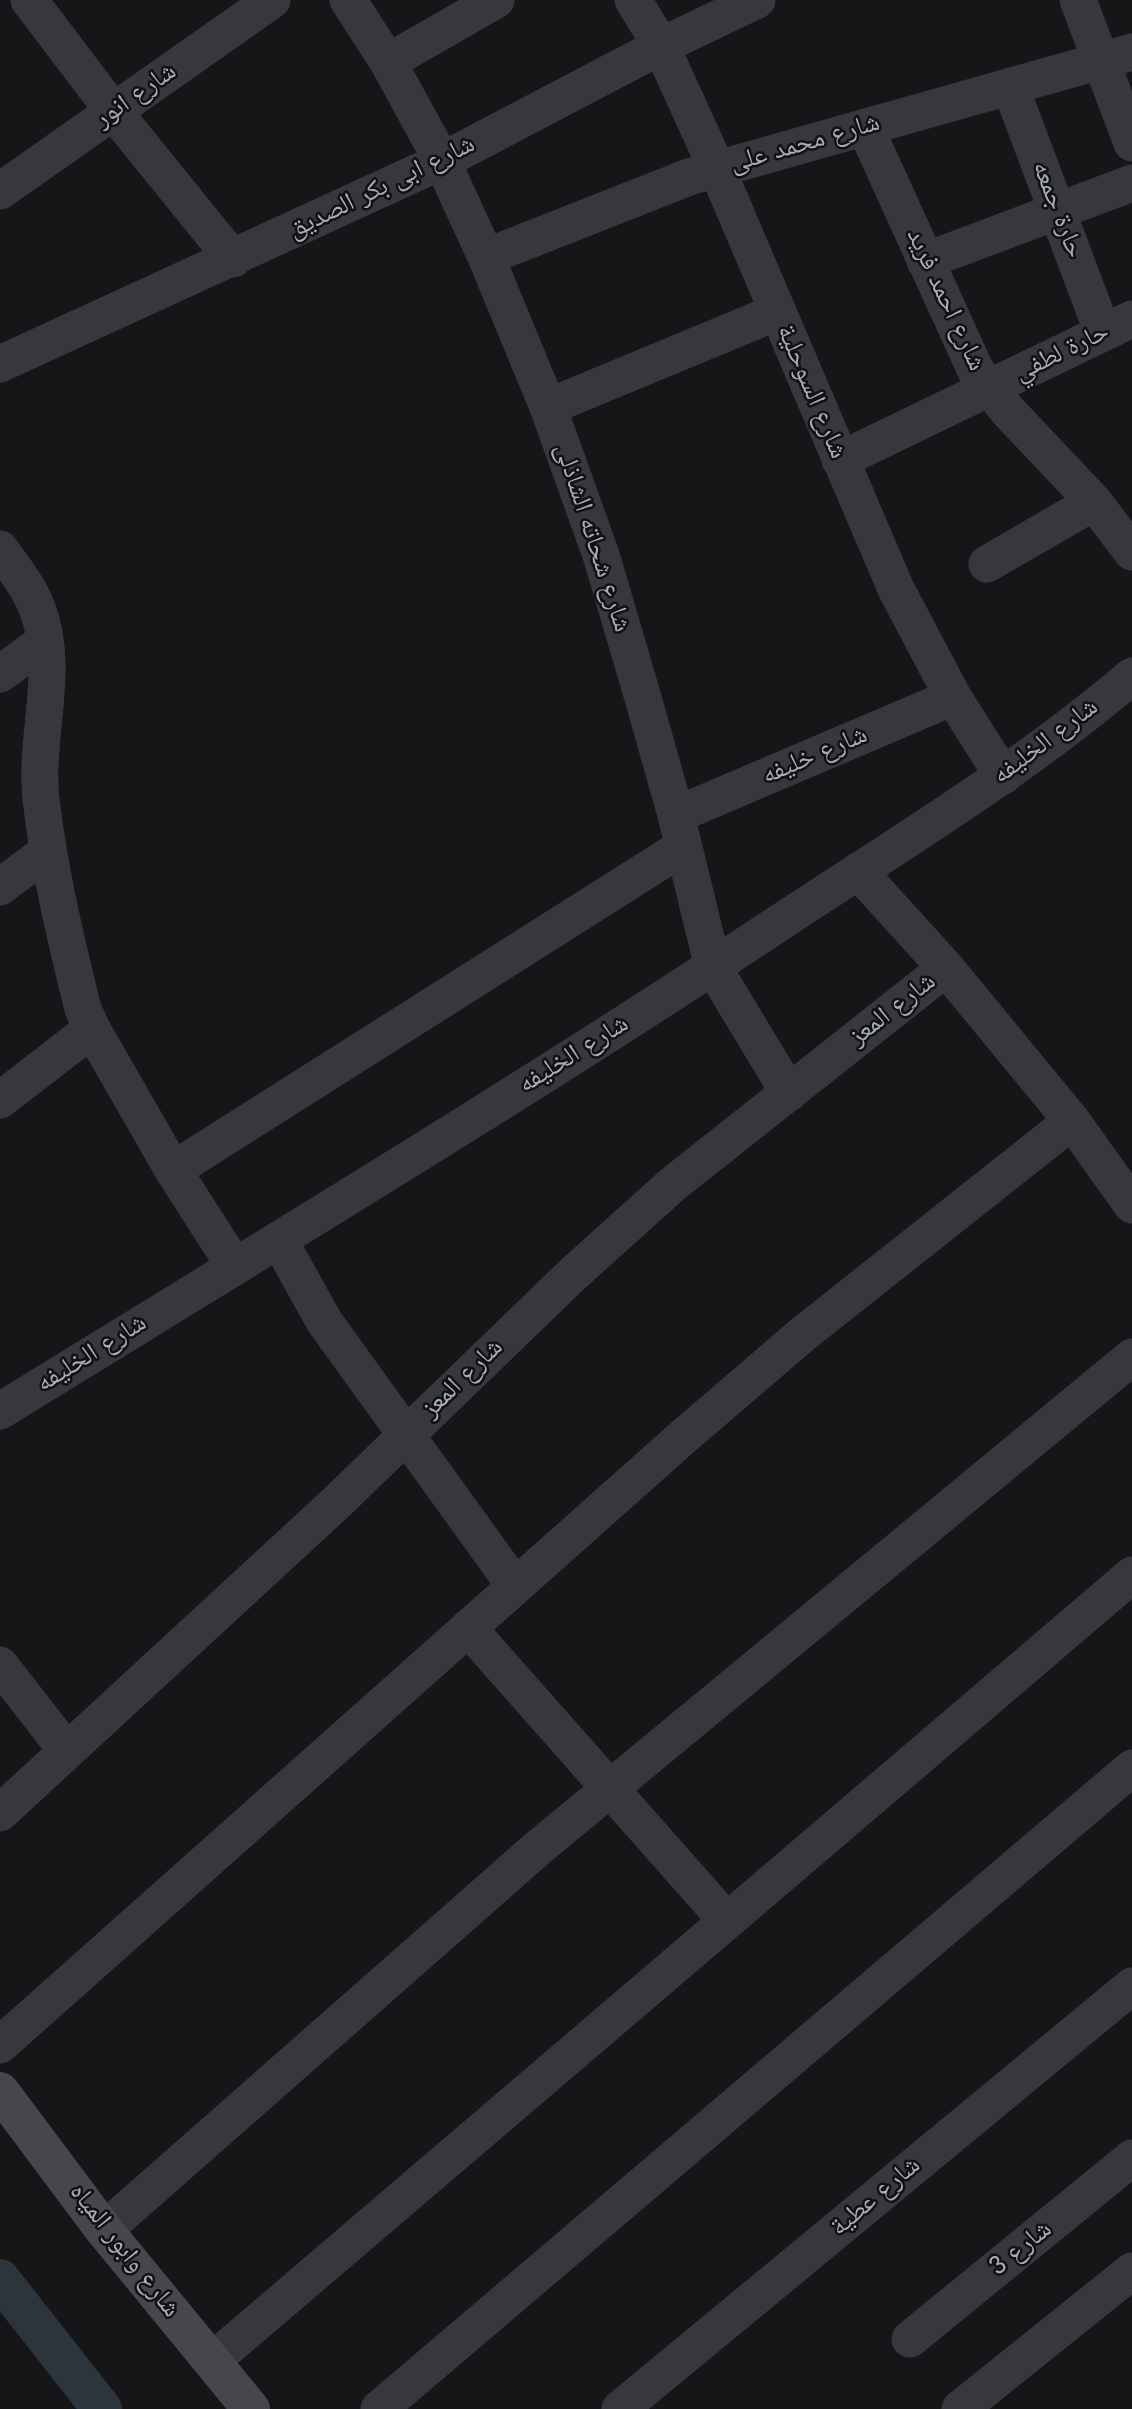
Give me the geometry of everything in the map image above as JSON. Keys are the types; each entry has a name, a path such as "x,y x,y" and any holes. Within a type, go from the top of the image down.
{"main road":[{"name":"شارع وابور المياه","path":"0,2091 104,2230 251,2409"}],"street":[{"path":"29,0 114,112 233,259"},
{"name":"شارع انور","path":"0,191 272,0"},
{"name":"شارع شحاته الشاذلى","path":"348,0 388,62 442,161 486,257 548,407 601,555 680,831 713,967 789,1093"},
{"path":"388,62 496,0"},
{"name":"شارع السوحلية","path":"633,0 661,46 717,169 895,589 953,697 1003,776"},
{"name":"شارع ابى بكر الصديق","path":"0,364 442,161 661,46 758,0"},
{"path":"1078,0 1116,57 1132,143"},
{"name":"شارع محمد على","path":"486,257 658,188 717,169 1116,57"},
{"name":"حارة جمعه","path":"1010,86 1058,211 1118,326"},
{"name":"شارع احمد فريد","path":"865,127 976,371 988,388 1094,502 1132,552"},
{"path":"925,261 1132,183"},
{"path":"548,407 777,312"},
{"name":"حارة لطفي","path":"840,460 1118,326"},
{"path":"988,564 1094,502"},
{"path":"1,553 37,607 45,641 48,679 41,743 40,796 48,851 83,1009 92,1030 173,1170 235,1267"},
{"path":"0,674 45,641"},
{"name":"شارع الخليفه","path":"0,1411 279,1240 713,967 1003,776 1132,676"},
{"name":"شارع خليفه","path":"173,1170 680,831 953,697"},
{"path":"0,887 48,851"},
{"path":"858,871 946,968 1072,1121 1132,1205"},
{"name":"شارع المعز","path":"0,1813 326,1512 573,1274 663,1193 946,968"},
{"path":"0,1100 92,1030"},
{"path":"0,2045 515,1586 803,1334 1072,1121"},
{"path":"279,1240 324,1321 515,1586"},
{"path":"104,2230 538,1848 1132,1357"},
{"path":"212,2361 1132,1576"},
{"path":"468,1628 727,1921"},
{"path":"0,1665 67,1751"},
{"path":"379,2409 1132,1768"},
{"name":"شارع عطية","path":"620,2409 1132,1986"},
{"name":"شارع 3","path":"910,2339 1132,2158"},
{"path":"960,2409 1132,2271"}],"waterway":[{"path":"0,2279 102,2409"}]}
